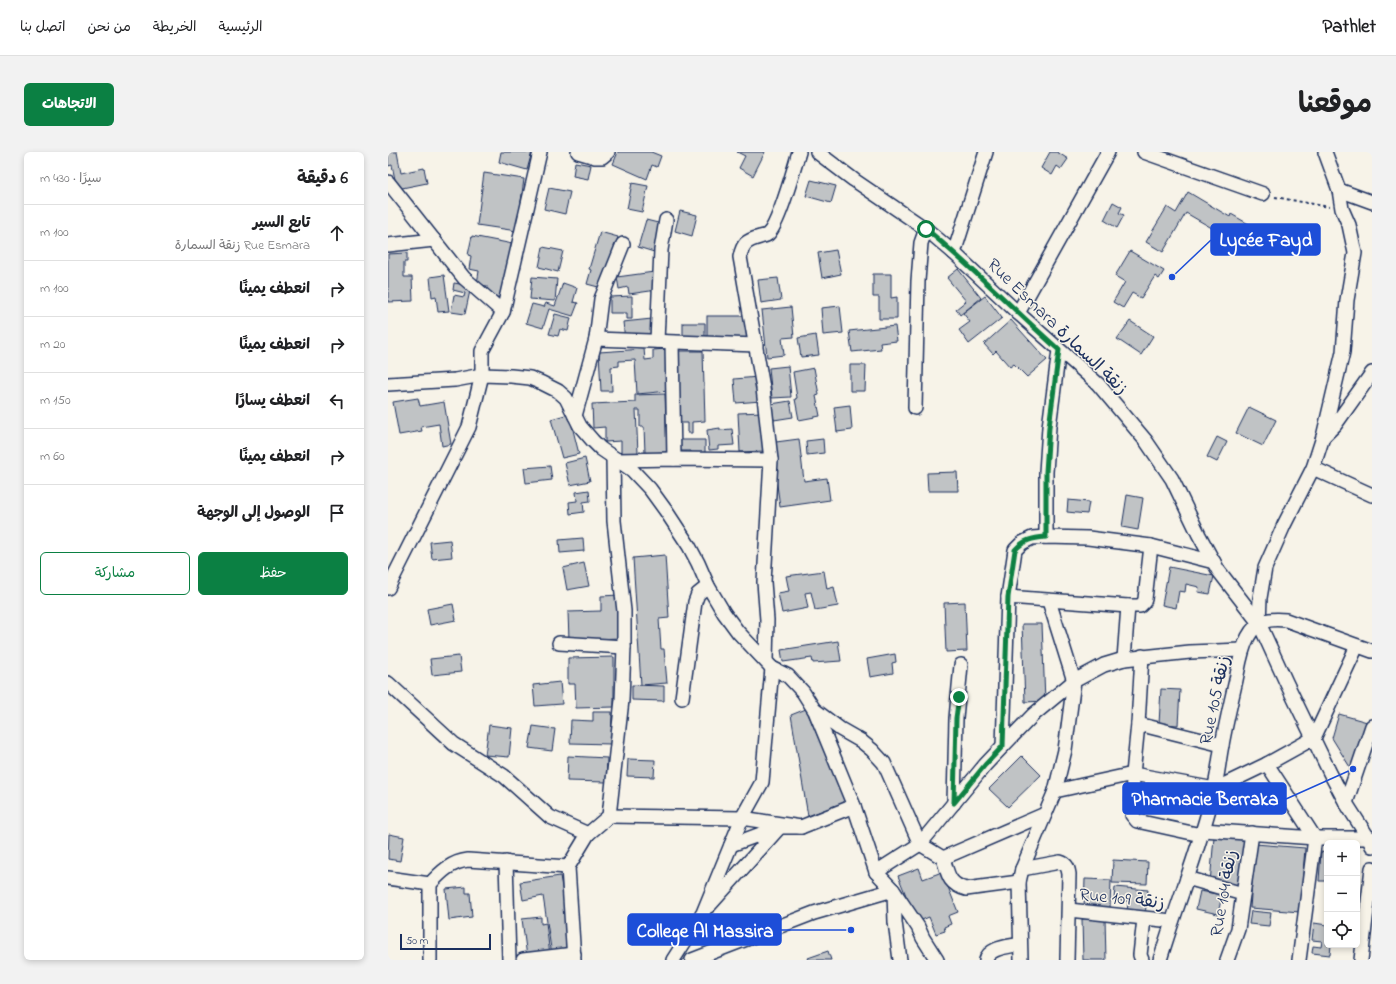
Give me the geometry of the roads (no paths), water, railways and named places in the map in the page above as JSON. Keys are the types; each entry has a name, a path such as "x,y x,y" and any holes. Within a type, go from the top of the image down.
{"street":[{"path":"388,588 469,427 482,375 482,351 503,312 540,152"},
{"path":"578,152 602,158 608,152"},
{"path":"703,913 742,818 762,782 769,664 764,582 771,460 763,388 740,257 742,248 746,241 765,236 771,231 781,210 799,152"},
{"name":"Rue Esmara زنقة السمارة","path":"817,152 854,180 926,229 954,253 1018,313 1098,384 1146,441 1172,479 1218,570 1259,623 1286,682 1346,803 1371,841"},
{"path":"954,253 986,152"},
{"path":"1018,313 1108,152"},
{"path":"1144,152 1262,194"},
{"path":"1325,152 1339,190 1342,209 1349,225 1355,253 1347,300 1343,352 1323,437 1313,468 1284,525 1265,568 1260,598 1259,623 1274,618 1286,620 1372,651"},
{"path":"1330,166 1331,152"},
{"path":"388,182 464,278 503,312"},
{"path":"1339,190 1371,198"},
{"path":"657,341 661,250 666,220"},
{"path":"915,408 918,281 922,243 926,229"},
{"path":"388,245 434,240"},
{"path":"575,416 596,339 601,299 623,244"},
{"path":"596,339 756,345"},
{"path":"672,343 674,459"},
{"path":"1046,537 1046,465 1049,427 1059,350"},
{"path":"1323,437 1336,425 1372,373"},
{"path":"388,384 455,380 482,375 511,376 530,378 558,391 566,398 580,426 593,441 640,477 666,510 690,546 708,586 724,613 738,632 769,664 788,676 803,692 815,711 854,806 876,872 893,890 938,960"},
{"path":"615,459 771,460"},
{"path":"609,816 622,700 624,647 624,611 614,521 615,459"},
{"path":"1313,468 1372,495"},
{"path":"1003,746 1008,597 1015,550 1026,540 1046,537 1088,538 1151,546 1214,562"},
{"path":"1008,597 1048,601 1140,606 1144,602 1151,546"},
{"path":"682,698 695,602 698,594 708,586"},
{"path":"1020,960 1019,882 1022,869 1055,791 1065,750 1074,681 1048,601"},
{"path":"1124,658 1128,606"},
{"name":"Rue 105 زنقة","path":"1160,960 1215,789 1222,745 1242,650 1249,635 1259,623"},
{"path":"559,643 624,647"},
{"path":"1055,791 1133,774 1215,789 1267,764 1314,738 1357,646"},
{"path":"876,872 920,844 985,765 1033,715 1074,681 1104,665 1124,658 1190,652 1242,650"},
{"path":"1142,656 1133,774 1132,815 1134,819 1137,821 1202,832 1252,833 1371,841"},
{"path":"954,803 956,718 961,665"},
{"path":"388,683 454,744 504,776 550,817 588,834"},
{"path":"815,711 840,729 861,741 884,763 920,844 943,858 950,880 959,887 966,889 1019,882"},
{"path":"1138,724 1222,745"},
{"path":"1346,803 1368,749 1372,726"},
{"path":"1267,764 1315,838 1299,960"},
{"path":"731,845 780,827 801,827 854,806"},
{"path":"943,858 1044,814"},
{"path":"523,960 574,957 568,867 588,834 609,816 742,818 801,827"},
{"path":"673,960 703,913 780,827"},
{"name":"Rue 104 زنقة","path":"1227,960 1238,929 1252,833"},
{"path":"430,960 430,884 442,871 459,861 468,860 568,867"},
{"path":"506,862 509,960"},
{"path":"1022,869 1055,863 1064,863 1067,866 1069,874 1067,960"},
{"path":"1361,960 1372,868"},
{"path":"388,878 430,884"},
{"path":"1187,878 1243,894"},
{"path":"692,960 814,913 893,890"},
{"path":"893,890 900,960"},
{"name":"Rue 109 زنقة","path":"1069,910 1172,921"},
{"path":"1142,960 1140,955 1144,919"},
{"path":"986,960 989,953 993,951 1020,944"}],"place":[{"name":"Lycée Fayd","path":"1172,277"},
{"name":"Pharmacie Berraka","path":"1353,769"},
{"name":"College Al Massira","path":"851,930"}]}
